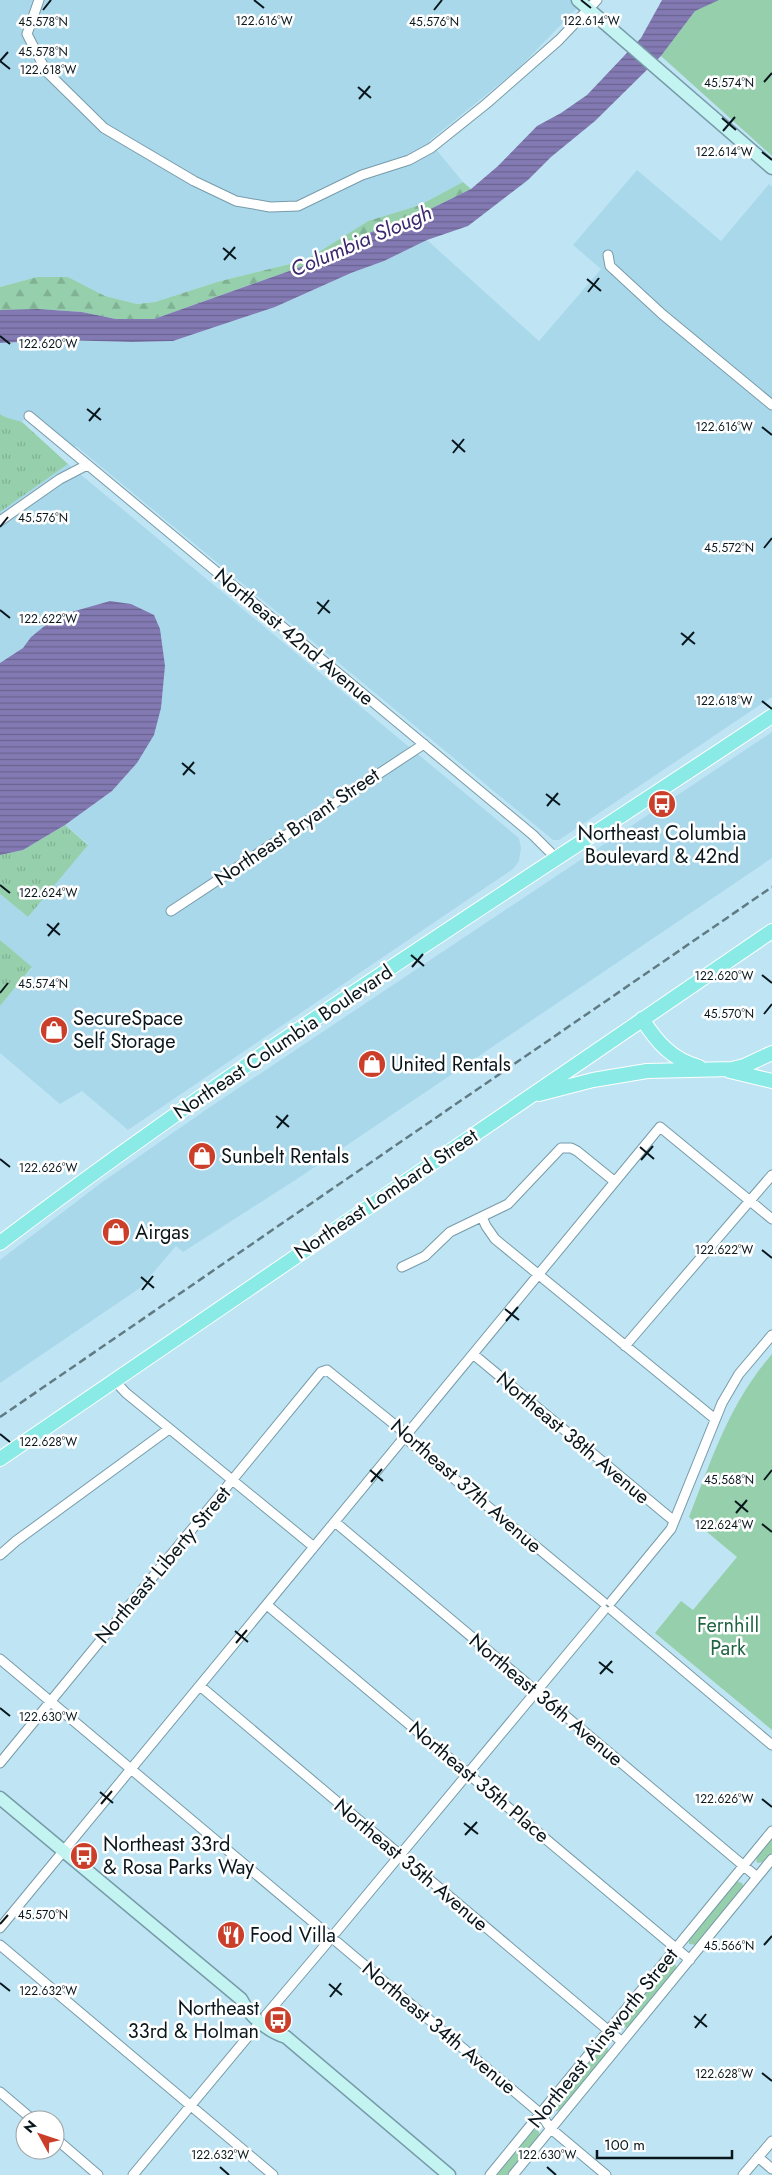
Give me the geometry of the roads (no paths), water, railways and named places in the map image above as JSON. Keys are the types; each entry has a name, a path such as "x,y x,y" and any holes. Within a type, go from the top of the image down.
{"main road":[{"path":"578,0 593,5 626,41 772,168"},
{"name":"Northeast Columbia Boulevard","path":"0,1242 160,1124 772,716"},
{"name":"Northeast Lombard Street","path":"0,1459 772,930"},
{"path":"642,1019 658,1042 674,1056 696,1066 772,1081"},
{"path":"529,1096 593,1080 647,1071 717,1069 744,1066 772,1053"},
{"path":"0,1798 241,1999 245,2008 264,2018 276,2034 286,2037 449,2175"}],"street":[{"path":"39,0 26,34 46,71 104,128 194,181 236,201 270,207 298,206 362,175 400,164 420,155 486,104 559,40 593,5"},
{"path":"608,255 610,266 644,298 772,405"},
{"name":"Northeast 42nd Avenue","path":"29,416 547,847 557,859"},
{"path":"0,521 60,480 87,465"},
{"name":"Northeast Bryant Street","path":"171,911 424,744"},
{"path":"0,1928 660,1127 772,1219"},
{"path":"402,1267 424,1256 450,1232 508,1204 561,1148 566,1147 577,1151 614,1182"},
{"path":"626,1346 772,1175"},
{"path":"482,1217 495,1239 715,1419"},
{"path":"336,1932 664,1540 674,1521 715,1419 732,1384 772,1335"},
{"name":"Northeast 38th Avenue","path":"473,1354 674,1521"},
{"name":"Northeast 37th Avenue","path":"327,1370 400,1429 772,1744"},
{"name":"Northeast Liberty Street","path":"0,1763 321,1372 327,1370"},
{"path":"114,1380 126,1393 314,1548"},
{"path":"0,1555 16,1540 170,1429"},
{"name":"Northeast 36th Avenue","path":"335,1522 757,1877"},
{"name":"Northeast 35th Place","path":"267,1605 690,1960"},
{"path":"0,1659 326,1933"},
{"name":"Northeast 35th Avenue","path":"200,1686 622,2042"},
{"name":"Northeast Ainsworth Street","path":"490,2175 772,1831"},
{"name":"Northeast Ainsworth Street","path":"513,2175 772,1859"},
{"path":"326,1943 324,1938 326,1933 332,1930 336,1932"},
{"path":"326,1943 332,1945 337,1942 336,1932"},
{"name":"Northeast 34th Avenue","path":"337,1942 541,2114 550,2128 606,2175"},
{"path":"133,2175 326,1943"},
{"path":"0,1945 273,2175"},
{"path":"0,2092 21,2110"},
{"path":"743,2175 772,2141"},
{"path":"65,2147 98,2175"},
{"path":"758,2157 772,2169"}],"water":[{"name":"Columbia Slough","path":"662,0 719,0 695,11 661,56 595,121 551,157 528,180 468,226 427,240 384,261 351,273 275,307 173,341 60,340 0,343 0,310 38,309 82,312 116,319 154,319 351,249 369,233 420,214 471,189 498,166 537,126 561,113 587,95 641,38"},
{"path":"110,601 131,604 154,615 160,629 165,666 161,708 154,735 137,763 112,791 65,825 23,850 0,855 0,663 23,648 31,637 47,624 68,613"}],"railway":[{"path":"0,1417 772,887"}],"place":[{"name":"Northeast Columbia Boulevard & 42nd","path":"662,804"},
{"name":"SecureSpace Self Storage","path":"54,1030"},
{"name":"United Rentals","path":"372,1064"},
{"name":"Sunbelt Rentals","path":"202,1156"},
{"name":"Airgas","path":"116,1232"},
{"name":"Northeast 33rd & Rosa Parks Way","path":"84,1856"},
{"name":"Food Villa","path":"231,1935"},
{"name":"Northeast 33rd & Holman","path":"278,2020"}],"park label":[{"name":"Fernhill Park","path":"728,1636"}]}
